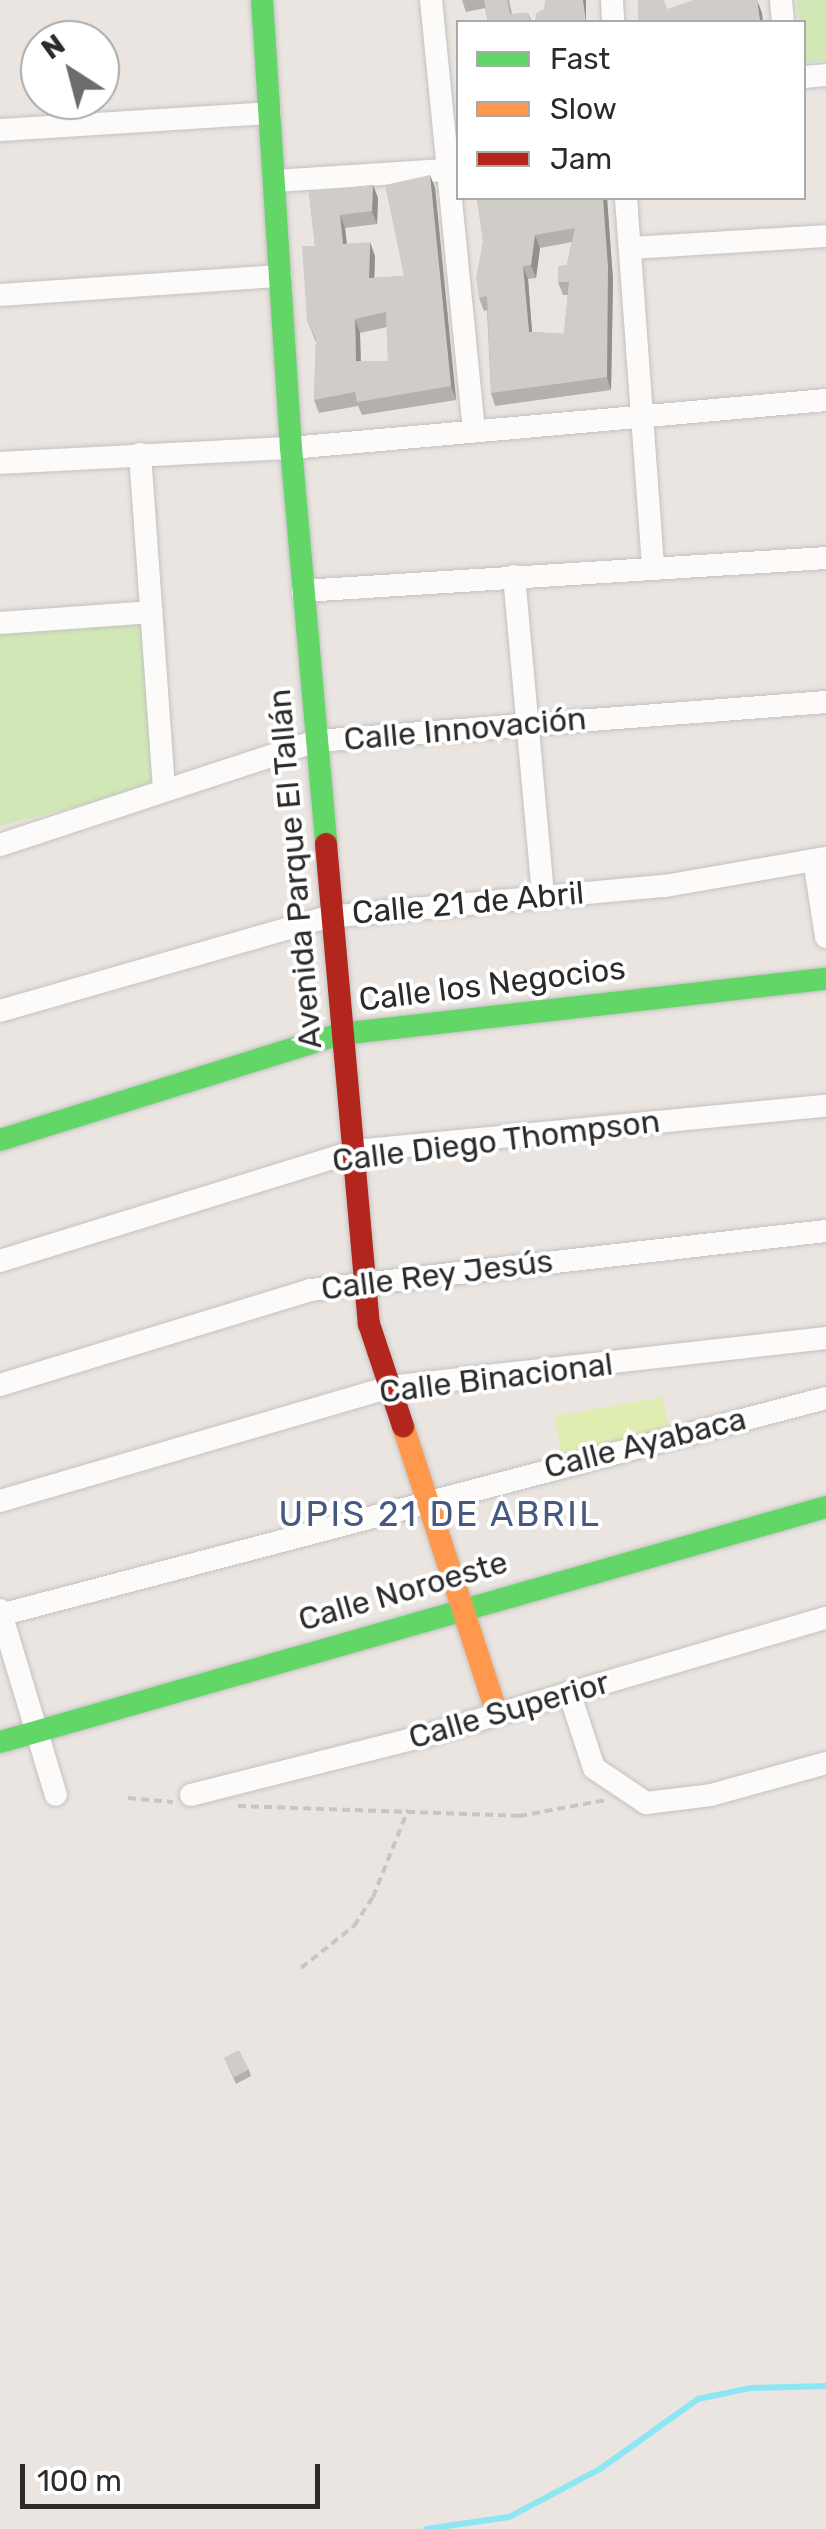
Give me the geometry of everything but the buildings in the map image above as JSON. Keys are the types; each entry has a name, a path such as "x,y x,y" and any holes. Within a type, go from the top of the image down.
{"street":[{"name":"Avenida Parque El Tallán","path":"262,0 290,448 317,741 328,916 355,1151 363,1281 389,1387 497,1713"},
{"path":"431,0 450,104 446,170 474,432"},
{"path":"0,130 270,113"},
{"path":"274,181 446,170"},
{"path":"626,200 653,566"},
{"path":"630,248 826,236"},
{"path":"0,295 280,276"},
{"path":"0,463 290,448 826,400"},
{"path":"140,454 164,788"},
{"path":"302,591 826,558"},
{"path":"514,576 523,724 543,894"},
{"path":"0,623 152,612"},
{"name":"Calle Innovación","path":"0,846 164,788 317,741 826,702"},
{"path":"820,859 826,937"},
{"name":"Calle 21 de Abril","path":"0,1011 328,916 664,886 820,859"},
{"name":"Calle los Negocios","path":"0,1140 341,1034 826,978"},
{"name":"Calle Diego Thompson","path":"0,1261 355,1151 826,1106"},
{"name":"Calle Rey Jesús","path":"0,1385 312,1290 363,1281 826,1231"},
{"name":"Calle Binacional","path":"0,1501 389,1387 826,1338"},
{"name":"Calle Ayabaca","path":"0,1613 826,1397"},
{"name":"Calle Ayabaca","path":"640,1443 826,1397"},
{"name":"Calle Noroeste","path":"0,1742 826,1507"},
{"path":"0,1613 56,1795"},
{"name":"Calle Superior","path":"188,1799 826,1618"},
{"path":"569,1692 594,1768 646,1803 711,1794 826,1763"}],"path":[{"path":"236,1806 518,1816 631,1796"},
{"path":"128,1798 188,1799"},
{"path":"301,1968 354,1926 373,1897 408,1810"}],"green space":[{"path":"796,0 826,0 826,61 806,62 806,20 799,20"},
{"path":"145,620 169,783 0,826 0,631"},
{"path":"663,1397 670,1437 562,1456 555,1416"}],"waterway":[{"path":"426,2529 509,2517 600,2469 698,2399 750,2388 826,2386"}],"traffic: fast":[{"path":"262,0 291,448 326,844"},
{"path":"0,1140 341,1034 826,979"},
{"path":"0,1742 826,1507"}],"traffic: slow":[{"path":"403,1426 497,1713"}],"traffic: jam":[{"path":"326,844 369,1324 403,1426"}],"district":[{"name":"UPIS 21 DE ABRIL","path":"440,1514"}]}
